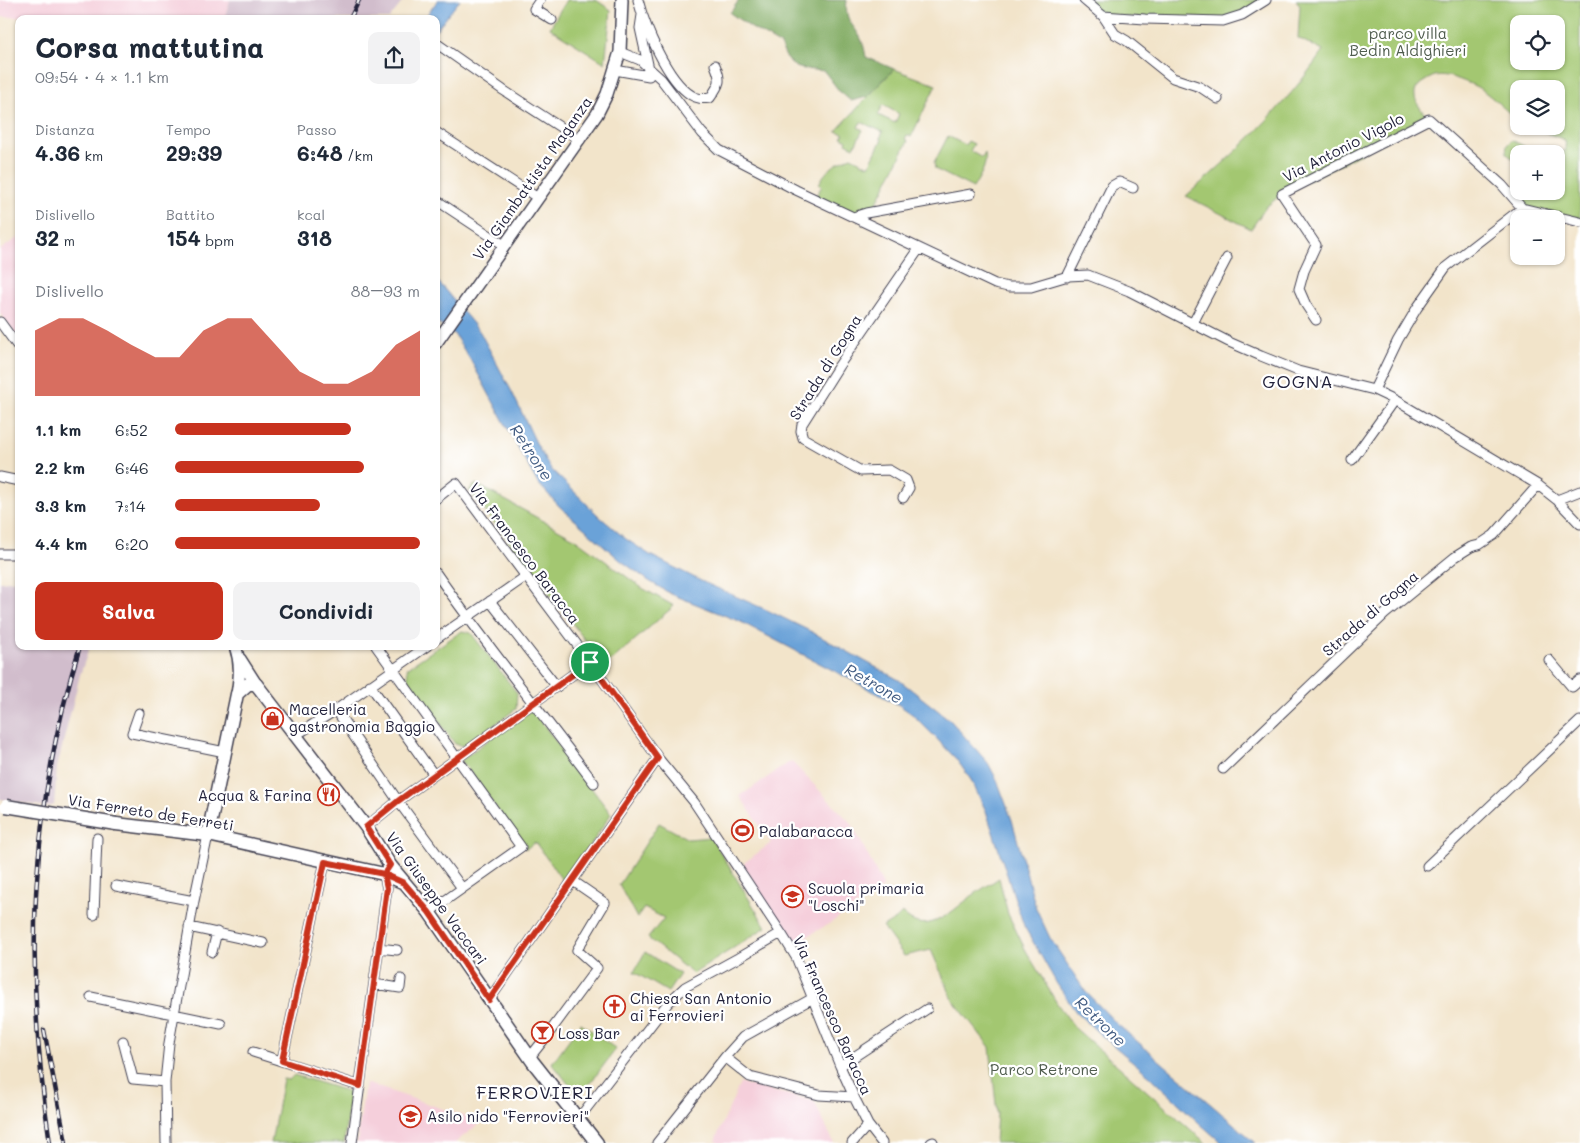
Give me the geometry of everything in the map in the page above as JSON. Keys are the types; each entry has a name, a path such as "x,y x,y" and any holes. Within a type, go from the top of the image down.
{"main road":[{"path":"208,835 237,694 248,684 256,684"},
{"name":"Via Giuseppe Vaccari","path":"256,684 366,827 387,869"},
{"name":"Via Ferreto de Ferreti","path":"3,805 116,824 208,835 325,862 387,869 404,883"},
{"name":"Via Giuseppe Vaccari","path":"404,883 429,912 531,1059 597,1143"}],"street":[{"path":"540,0 534,9 552,20"},
{"name":"Via Giambattista Maganza","path":"440,338 504,245 580,140 608,94 620,52 622,0"},
{"path":"638,0 661,59 690,95 700,99 710,98 718,87 720,78 715,65"},
{"path":"1084,0 1103,16 1115,34 1127,41 1173,78 1200,86 1218,99"},
{"path":"1103,16 1223,21 1242,16 1266,0"},
{"path":"642,14 640,28 647,72"},
{"path":"440,46 580,140"},
{"path":"620,52 640,60 647,72"},
{"path":"615,70 647,72 658,78 719,150 982,279 1008,287 1031,287 1066,277 1088,275 1129,290 1229,342 1298,371 1374,390 1395,400 1538,485 1557,500 1580,524"},
{"name":"Via Antonio Vigolo","path":"1316,320 1306,306 1299,289 1304,271 1316,245 1282,194 1429,119 1502,184 1522,208"},
{"path":"440,135 538,198"},
{"path":"1066,277 1112,186 1119,182 1132,188"},
{"path":"853,217 866,212 971,194"},
{"path":"440,203 504,245"},
{"path":"1374,390 1398,340 1417,308 1446,267 1522,208 1580,222"},
{"name":"Strada di Gogna","path":"903,498 909,488 906,480 889,470 861,471 803,438 801,431 802,424 838,367 919,249"},
{"path":"1193,323 1228,258"},
{"path":"0,322 15,343"},
{"path":"1352,460 1395,400"},
{"path":"0,477 15,480"},
{"name":"Via Francesco Baracca","path":"440,496 456,483 590,662 658,758 694,802 796,957 854,1097 868,1125 882,1143"},
{"name":"Strada di Gogna","path":"1223,768 1385,614 1455,557 1494,535 1538,485"},
{"path":"1557,500 1580,491"},
{"path":"0,554 15,554"},
{"path":"440,636 525,577"},
{"path":"440,579 467,617 535,703 594,783"},
{"path":"490,601 557,688"},
{"path":"236,650 241,672 237,694"},
{"path":"379,650 521,847 429,912"},
{"path":"296,735 336,710 422,650"},
{"path":"239,658 256,684"},
{"path":"1549,660 1572,687 1580,680"},
{"path":"366,827 398,801 557,688 590,662"},
{"path":"370,685 434,775"},
{"path":"336,710 398,801 462,888"},
{"path":"139,713 132,733 225,752"},
{"path":"1427,866 1580,721"},
{"path":"489,1000 658,758"},
{"path":"166,1143 165,1082 173,1015 208,835"},
{"path":"94,915 97,838"},
{"path":"282,1061 325,862"},
{"path":"352,1143 387,888 387,869"},
{"path":"531,1059 597,968 577,950 605,903 573,881"},
{"path":"116,886 194,901"},
{"path":"190,927 264,943"},
{"path":"212,952 217,932"},
{"path":"579,1118 668,1003 686,987 781,933"},
{"path":"378,948 397,950"},
{"path":"374,984 400,988 401,979"},
{"path":"91,997 221,1024"},
{"path":"657,1143 743,1037 814,998"},
{"path":"840,1066 927,1008"},
{"path":"123,1040 133,1079 165,1082"},
{"path":"254,1052 360,1086"},
{"path":"725,1058 750,1077 819,1095 854,1097"},
{"path":"852,1143 868,1125"}],"shaded area":[{"path":"0,0 230,0 225,15 15,15 15,17 0,17"},
{"path":"230,0 404,0 392,15 225,15"},
{"path":"15,240 15,333 0,313 0,250"},
{"path":"15,580 15,650 89,650 80,675 57,767 54,805 47,807 0,799 0,582"},
{"path":"791,761 852,824 884,887 832,922 793,945 744,867 744,863 771,843 740,796"},
{"name":"Asilo nido \"Ferrovieri\"","path":"365,1083 481,1122 455,1143 357,1143"},
{"path":"740,1083 814,1101 834,1143 719,1143 715,1141"}],"green space":[{"path":"566,0 596,0 611,10 605,63 550,28"},
{"path":"739,0 847,0 848,18 862,41 866,57 894,69 867,97 851,101 840,92 824,71 796,67 788,60 781,45 730,13"},
{"path":"1084,0 1266,0 1223,21 1103,16"},
{"name":"parco villa Bedin Aldighieri","path":"1296,0 1580,0 1580,222 1565,218 1565,210 1530,210 1522,208 1519,200 1565,200 1565,140 1552,135 1565,135 1565,80 1510,80 1510,113 1478,88 1449,76 1439,75 1430,78 1419,85 1415,95 1418,105 1429,119 1282,194 1266,207 1251,229 1186,196 1259,128 1292,92 1323,51 1298,38 1300,5"},
{"path":"894,69 936,85 911,137 907,135 905,139 908,141 872,212 853,215 815,197 822,186 819,184 825,175 841,161 851,157 869,166 882,139 880,138 883,132 861,122 858,127 863,130 854,147 846,143 847,140 841,137 844,134 836,131","holes":["883,105 899,114 895,123 878,115"]},
{"path":"948,136 965,145 968,141 974,144 970,151 982,158 985,153 984,167 973,188 935,169 934,163"},
{"path":"1512,140 1522,145 1510,145 1510,156 1506,153 1507,145"},
{"path":"476,484 574,538 642,588 674,606 605,666 469,490"},
{"path":"462,631 471,633 517,693 516,709 465,746 455,744 408,679 407,668 434,650 440,650 440,646"},
{"path":"530,710 533,711 611,814 565,884 535,842 526,849 461,760"},
{"path":"659,823 688,839 711,837 766,927 693,974 648,938 664,918 644,908 637,918 619,885"},
{"name":"Parco Retrone","path":"999,878 1008,914 1025,949 1058,1005 1076,1029 1206,1143 995,1143 997,1114 990,1047 953,1000 931,950 904,956 883,927 902,913 919,923 937,920 946,916 972,895"},
{"path":"645,952 680,974 668,992 634,972"},
{"path":"581,1023 616,1049 585,1090 577,1095 552,1063"},
{"path":"294,1075 350,1092 344,1143 271,1143 283,1079 289,1080"}],"water":[{"path":"438,0 460,0 440,25 440,15 427,15"},
{"name":"Retrone","path":"440,284 480,332 551,469 600,517 626,539 650,555 701,581 812,632 899,680 950,720 988,763 997,780 1012,820 1036,908 1050,938 1085,991 1117,1024 1256,1143 1222,1143 1150,1076 1076,1012 1057,984 1024,926 986,811 971,780 957,760 912,714 899,705 741,622 671,594 620,560 559,506 537,482 471,361 454,334 440,325"}],"railway":[{"path":"352,15 359,0"},
{"path":"50,1143 37,1017 36,893 41,831 50,769 63,708 79,650"},
{"path":"44,1030 66,1143"}],"place":[{"name":"Macelleria gastronomia Baggio","path":"273,718"},
{"name":"Acqua & Farina","path":"328,795"},
{"name":"Palabaracca","path":"743,831"},
{"name":"Scuola primaria \"Loschi\"","path":"792,897"},
{"name":"Chiesa San Antonio ai Ferrovieri","path":"614,1007"},
{"name":"Loss Bar","path":"542,1033"},
{"name":"Asilo nido \"Ferrovieri\"","path":"411,1116"}],"district":[{"name":"GOGNA","path":"1298,381"},
{"name":"FERROVIERI","path":"535,1092"}],"route":[{"path":"590,662 398,801 366,827 390,865 384,874 387,888 360,1086 282,1061 325,862 384,874 404,883 429,912 489,1000 658,758 590,662"}]}
